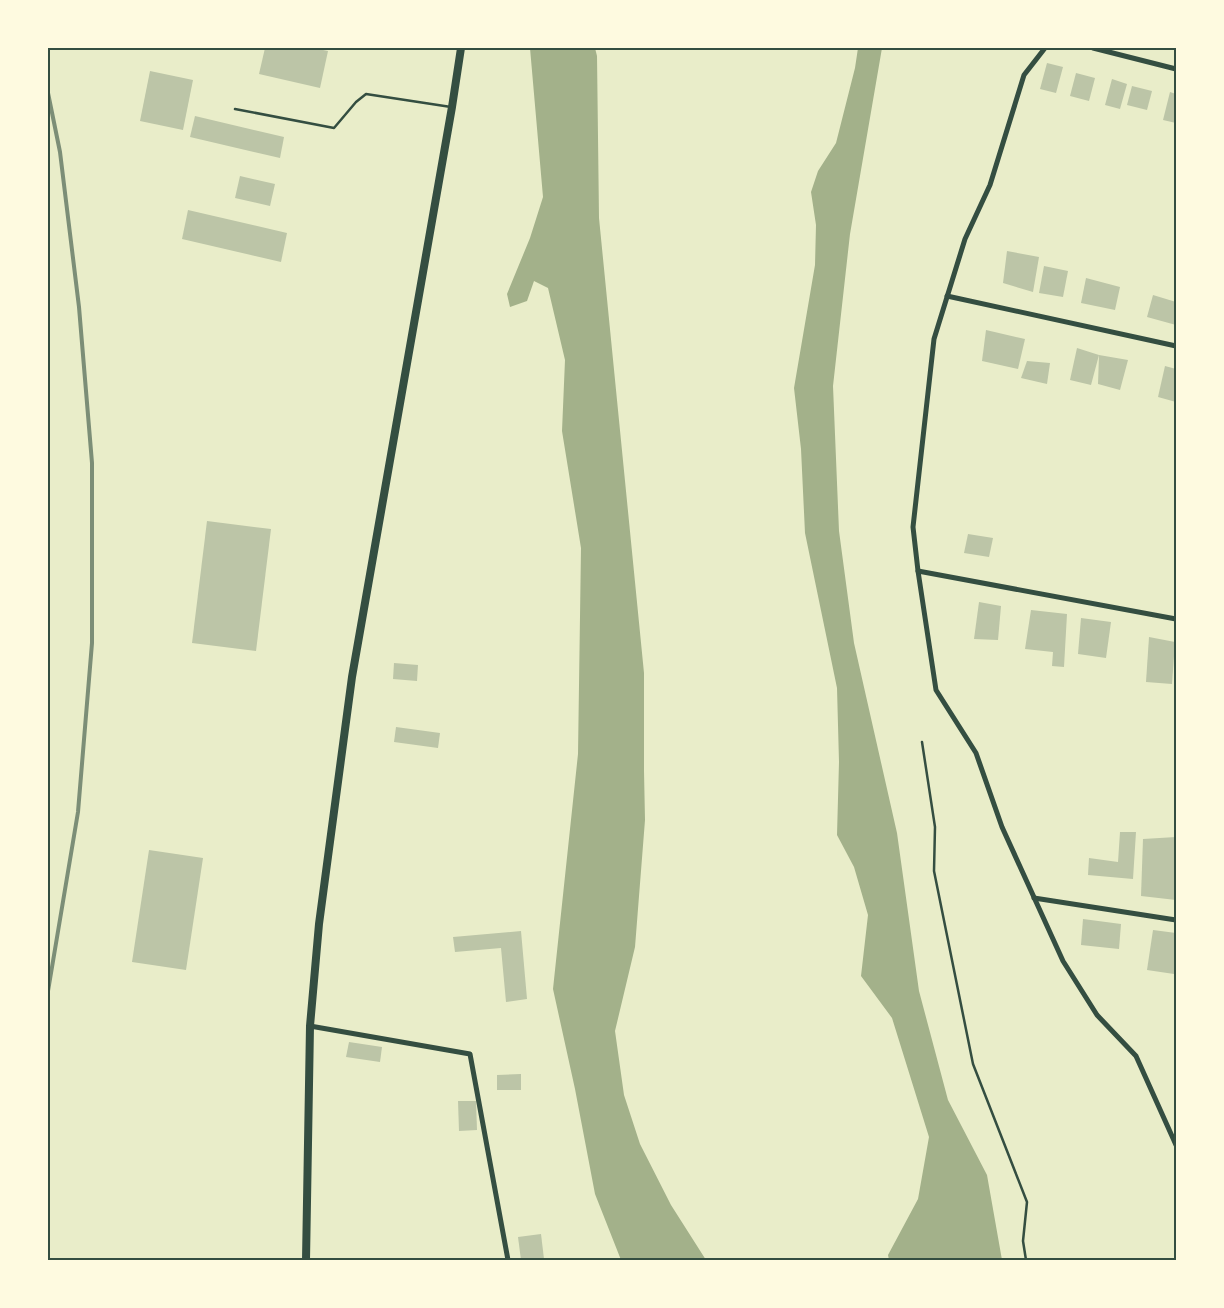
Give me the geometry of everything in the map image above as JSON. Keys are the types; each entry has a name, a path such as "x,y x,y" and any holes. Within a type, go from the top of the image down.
{"main road":[{"path":"306,1260 310,1026 319,924 352,677 461,48"}],"street":[{"path":"1044,48 1024,75 990,185 965,239 934,339 913,527 918,571 936,690 976,753 1002,827 1063,960 1097,1015 1136,1056 1176,1145"},
{"path":"1093,48 1176,69"},
{"path":"947,296 1176,346"},
{"path":"918,571 1176,619"},
{"path":"1034,898 1176,920"},
{"path":"310,1026 470,1054 508,1260"}],"lane":[{"path":"235,109 334,128 356,102 366,94 452,108"}],"path":[{"path":"922,742 935,827 934,871 963,1016 973,1064 1027,1202 1023,1241 1026,1260"}],"shaded area":[{"path":"530,48 595,48 597,56 599,218 644,673 645,820 635,947 615,1031 624,1095 640,1144 671,1205 706,1260 621,1260 595,1194 553,989 578,754 581,548 562,431 565,360 548,288 534,281 527,301 510,307 507,294 530,238 543,197"},
{"path":"858,48 882,48 850,234 833,386 839,531 854,643 897,833 919,991 948,1100 987,1175 1002,1260 889,1260 888,1255 918,1199 929,1137 892,1018 861,976 868,915 854,867 837,835 839,762 837,688 805,533 801,449 794,388 815,265 816,225 811,192 818,171 836,143 855,68"}],"building":[{"path":"265,48 313,48 328,51 320,88 259,74"},
{"path":"1047,63 1063,67 1056,93 1040,89"},
{"path":"150,71 193,80 183,130 140,121"},
{"path":"1076,73 1095,78 1089,101 1070,96"},
{"path":"1112,79 1127,84 1120,109 1105,105"},
{"path":"1132,86 1152,91 1147,110 1127,105"},
{"path":"1170,92 1176,94 1176,123 1163,120"},
{"path":"195,116 284,137 280,158 190,137"},
{"path":"240,176 275,184 270,206 235,198"},
{"path":"188,210 287,233 281,262 182,239"},
{"path":"1007,251 1039,257 1033,292 1003,283"},
{"path":"1044,266 1068,271 1063,297 1039,293"},
{"path":"1086,278 1120,287 1115,310 1081,303"},
{"path":"1153,295 1176,302 1176,325 1147,317"},
{"path":"986,330 1025,339 1018,369 982,361"},
{"path":"1077,348 1099,355 1091,385 1070,380"},
{"path":"1099,355 1128,360 1120,390 1098,384"},
{"path":"1027,361 1050,363 1047,384 1021,378"},
{"path":"1165,366 1176,369 1176,402 1158,397"},
{"path":"207,521 271,529 256,651 192,643"},
{"path":"968,534 993,538 989,557 964,553"},
{"path":"979,602 1001,606 998,640 974,639"},
{"path":"1031,610 1067,614 1064,667 1052,666 1053,652 1025,649"},
{"path":"1081,618 1111,622 1106,658 1078,654"},
{"path":"1149,637 1175,642 1172,684 1146,682"},
{"path":"394,663 418,665 417,681 393,679"},
{"path":"396,727 440,733 438,748 394,742"},
{"path":"1120,832 1136,832 1133,879 1088,875 1089,858 1118,862"},
{"path":"1176,837 1176,900 1141,896 1143,839"},
{"path":"149,850 203,858 186,970 132,962"},
{"path":"1083,919 1121,924 1119,949 1081,945"},
{"path":"1153,930 1176,933 1174,974 1147,970"},
{"path":"521,931 527,999 506,1002 501,948 455,952 453,937"},
{"path":"349,1042 382,1047 380,1062 346,1057"},
{"path":"521,1074 521,1090 497,1090 497,1075"},
{"path":"458,1101 476,1101 477,1130 459,1131"},
{"path":"541,1234 544,1259 521,1260 518,1237"}],"railway":[{"path":"48,93 60,152 79,307 92,463 92,643 78,812 48,991"}]}
